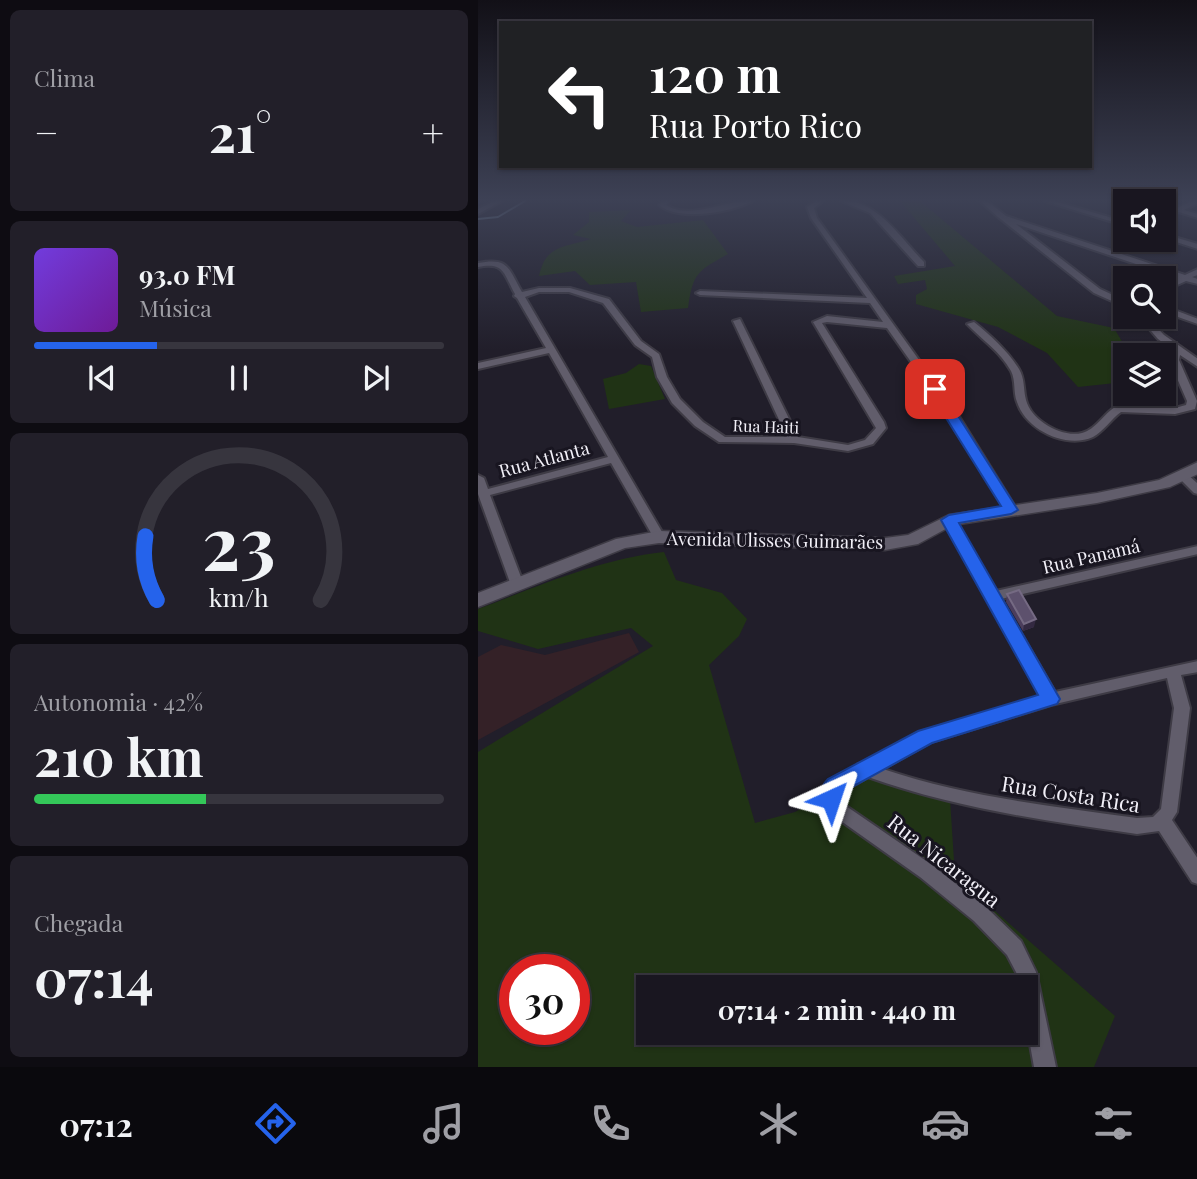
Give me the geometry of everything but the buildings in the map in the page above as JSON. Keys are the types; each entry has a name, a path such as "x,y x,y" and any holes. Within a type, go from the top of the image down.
{"main road":[{"name":"Avenida Ulisses Guimarães","path":"478,600 622,543 659,537 885,544 912,540 949,520 1097,498 1164,484 1190,471"}],"street":[{"path":"836,251 950,410 1011,510"},
{"path":"909,251 921,264"},
{"path":"1045,251 1097,291 1113,298"},
{"path":"1103,251 1197,282"},
{"path":"478,265 498,263 504,269 659,537"},
{"path":"1176,282 1197,271"},
{"name":"Rua Haiti","path":"518,296 539,290 571,290 606,300 638,343 656,356 670,392 699,424 723,440 794,440 848,448 874,439 881,428 879,422 817,322 824,319 887,325"},
{"path":"1097,291 1113,294"},
{"path":"700,293 871,301"},
{"path":"1176,314 1197,322"},
{"path":"737,321 794,440"},
{"path":"971,324 993,342 1017,374 1020,400 1027,412 1051,430 1067,437 1094,432 1118,409 1175,411 1191,407 1192,401 1174,360 1174,355 1180,351"},
{"path":"1156,329 1197,364"},
{"path":"478,366 551,350"},
{"name":"Rua Atlanta","path":"484,493 614,458"},
{"path":"1190,471 1197,491"},
{"path":"478,478 517,585"},
{"path":"949,520 1051,699"},
{"name":"Rua Panamá","path":"992,596 1197,551"},
{"name":"Rua Nicaragua","path":"1045,1067 1026,972 1014,948 970,906 833,803 830,793 864,769 926,737 1051,699 1197,666"},
{"name":"Rua Costa Rica","path":"864,769 935,791 1102,821 1151,826 1169,812 1182,724 1180,691 1173,671"},
{"path":"1162,820 1197,876"}],"shaded area":[{"path":"629,633 639,652 478,740 478,657 501,645 545,655"}],"green space":[{"path":"555,251 726,251 728,254 699,274 692,287 688,308 641,312 636,282 590,285 575,271 539,276 546,258"},
{"path":"942,251 979,251 1057,316 1115,329 1123,343 1113,343 1113,383 1078,387 1047,353 998,327 916,304 916,295 927,289 925,280 898,284 894,276 955,266"},
{"path":"639,364 651,366 665,399 609,409 603,379 626,373"},
{"path":"664,552 676,580 722,593 747,619 739,636 709,665 755,823 795,812 868,772 950,799 955,876 1115,1016 1094,1067 478,1067 478,752 653,646 631,628 538,649 478,631 478,609 570,574 616,561"}],"route":[{"path":"831,799 831,790 836,786 926,737 1051,699 949,520 1011,510 935,389"}]}
